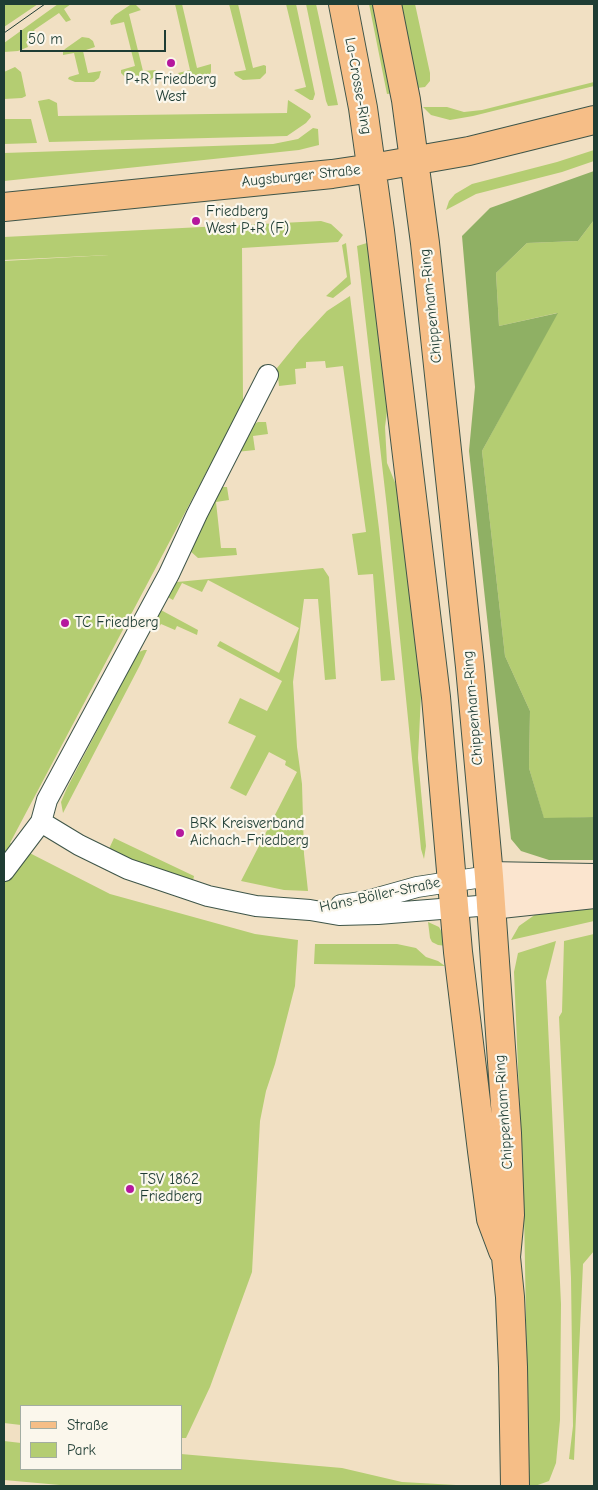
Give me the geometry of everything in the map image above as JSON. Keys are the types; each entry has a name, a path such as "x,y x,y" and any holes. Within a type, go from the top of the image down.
{"main road":[{"name":"La-Crosse-Ring","path":"343,4 363,108 372,168"},
{"path":"387,4 405,91 415,161"},
{"name":"Augsburger Straße","path":"4,207 332,174 469,151 594,120"},
{"name":"Chippenham-Ring","path":"415,161 470,666 489,876 510,1215 506,1257 514,1367 515,1486"},
{"name":"Chippenham-Ring","path":"372,168 436,697 451,881 465,1014 491,1219 506,1257"}],"street":[{"path":"4,871 41,822 47,800 169,574 268,374"},
{"name":"Hans-Böller-Straße","path":"41,822 79,845 128,869 187,890 223,900 256,906 339,914 378,914 491,905"},
{"path":"489,876 594,878"},
{"name":"Hans-Böller-Straße","path":"310,910 367,900 417,886 489,876"},
{"path":"491,905 594,894"}],"green space":[{"path":"4,4 38,4 4,27"},
{"path":"58,4 71,4 64,9 71,20 66,22 59,13 34,30 40,41 37,42 34,38 26,42 28,47 18,51 4,52 4,43"},
{"path":"175,4 182,4 197,68 211,64 211,72 207,79 184,80 178,73 190,70"},
{"path":"229,4 238,4 253,68 266,66 266,73 260,79 243,80 235,75 234,72 246,70"},
{"path":"286,4 296,4 315,94 313,100 294,90 306,87"},
{"path":"306,4 316,4 338,105 328,106 326,101"},
{"path":"369,4 377,4 395,93 387,94"},
{"path":"401,4 415,4 430,73 430,81 425,87 417,88"},
{"path":"130,5 136,5 141,10 129,14 143,71 156,70 154,77 150,80 128,80 121,73 121,70 135,66 124,22 111,25 110,21 115,15"},
{"path":"82,37 93,41 95,47 83,51 88,73 101,71 99,78 94,82 75,82 68,79 79,74 74,53 63,55 63,52"},
{"path":"15,67 21,72 26,96 4,99 4,72"},
{"path":"594,82 594,86 450,120 431,115 423,107 447,107 464,112 482,110"},
{"path":"49,99 57,103 58,116 287,113 288,100 310,114 311,117 306,123 287,136 49,142 38,101"},
{"path":"4,119 31,119 37,143 4,144"},
{"path":"313,128 318,129 319,145 299,150 4,181 4,153 273,144 298,139"},
{"path":"594,150 594,161 562,172 476,194 446,210 449,201 455,194 472,184 557,162"},
{"path":"594,171 594,220 578,241 527,243 496,273 499,326 558,313 482,451 505,656 530,711 529,768 544,818 594,817 594,860 549,860 521,851 511,839 469,451 475,387 462,236 490,208"},
{"path":"594,220 594,817 544,819 529,768 530,711 505,656 482,451 557,313 499,326 496,273 527,243 578,241"},
{"path":"321,221 331,224 343,235 338,242 242,248 243,403 10,843 110,894 255,934 298,940 295,986 266,1091 260,1121 252,1272 210,1387 186,1438 182,1438 182,1405 20,1405 20,1425 4,1423 4,261 109,255 4,260 4,237"},
{"path":"346,243 351,284 333,298 326,296 347,277 342,245"},
{"path":"367,243 389,396 385,427 387,463 399,492 409,565 421,695 418,758 426,846 424,859 421,849 387,508 357,246"},
{"path":"350,296 379,529 395,680 381,681 373,574 358,575 352,534 366,532 343,366 326,368 325,361 306,362 306,368 295,369 296,384 279,386 277,368 327,311"},
{"path":"258,422 266,422 268,434 253,436 255,450 236,452 251,426"},
{"path":"227,487 229,500 216,502 221,548 236,548 237,555 198,558 189,550 212,493"},
{"path":"323,568 329,577 336,679 325,680 318,599 304,599 293,682 297,747 302,784 304,854 308,891 284,890 241,881 297,772 285,765 286,761 269,752 246,796 230,788 256,736 228,723 240,698 267,711 282,681 217,646 220,641 279,673 299,628 208,580 202,592 182,583 173,600 166,596 177,582"},
{"path":"159,609 198,630 197,635 177,626 175,630 161,624 157,631 154,621"},
{"path":"147,650 140,665 63,813 61,802 67,788 135,658 139,652"},
{"path":"114,838 194,876 193,881 108,851"},
{"path":"594,901 594,921 511,940 519,926 536,914"},
{"path":"428,922 439,927 447,946 432,942"},
{"path":"594,934 594,1251 583,1264 574,1460 569,1459 573,1426 571,1278 559,1017 562,1012 564,941"},
{"path":"556,941 546,981 561,1304 560,1420 556,1463 549,1481 535,1486 529,1485 524,1211 514,972 518,953"},
{"path":"315,944 397,944 416,948 426,957 438,961 445,966 314,964"},
{"path":"4,1441 20,1443 20,1470 182,1470 182,1454 342,1468 402,1482 474,1486 71,1486 4,1480"}],"tram line":[{"path":"4,33 45,4"}],"place":[{"name":"P+R Friedberg West","path":"171,63"},
{"name":"Friedberg West P+R (F)","path":"196,221"},
{"name":"TC Friedberg","path":"65,623"},
{"name":"BRK Kreisverband Aichach-Friedberg","path":"180,833"},
{"name":"TSV 1862 Friedberg","path":"130,1189"}]}
